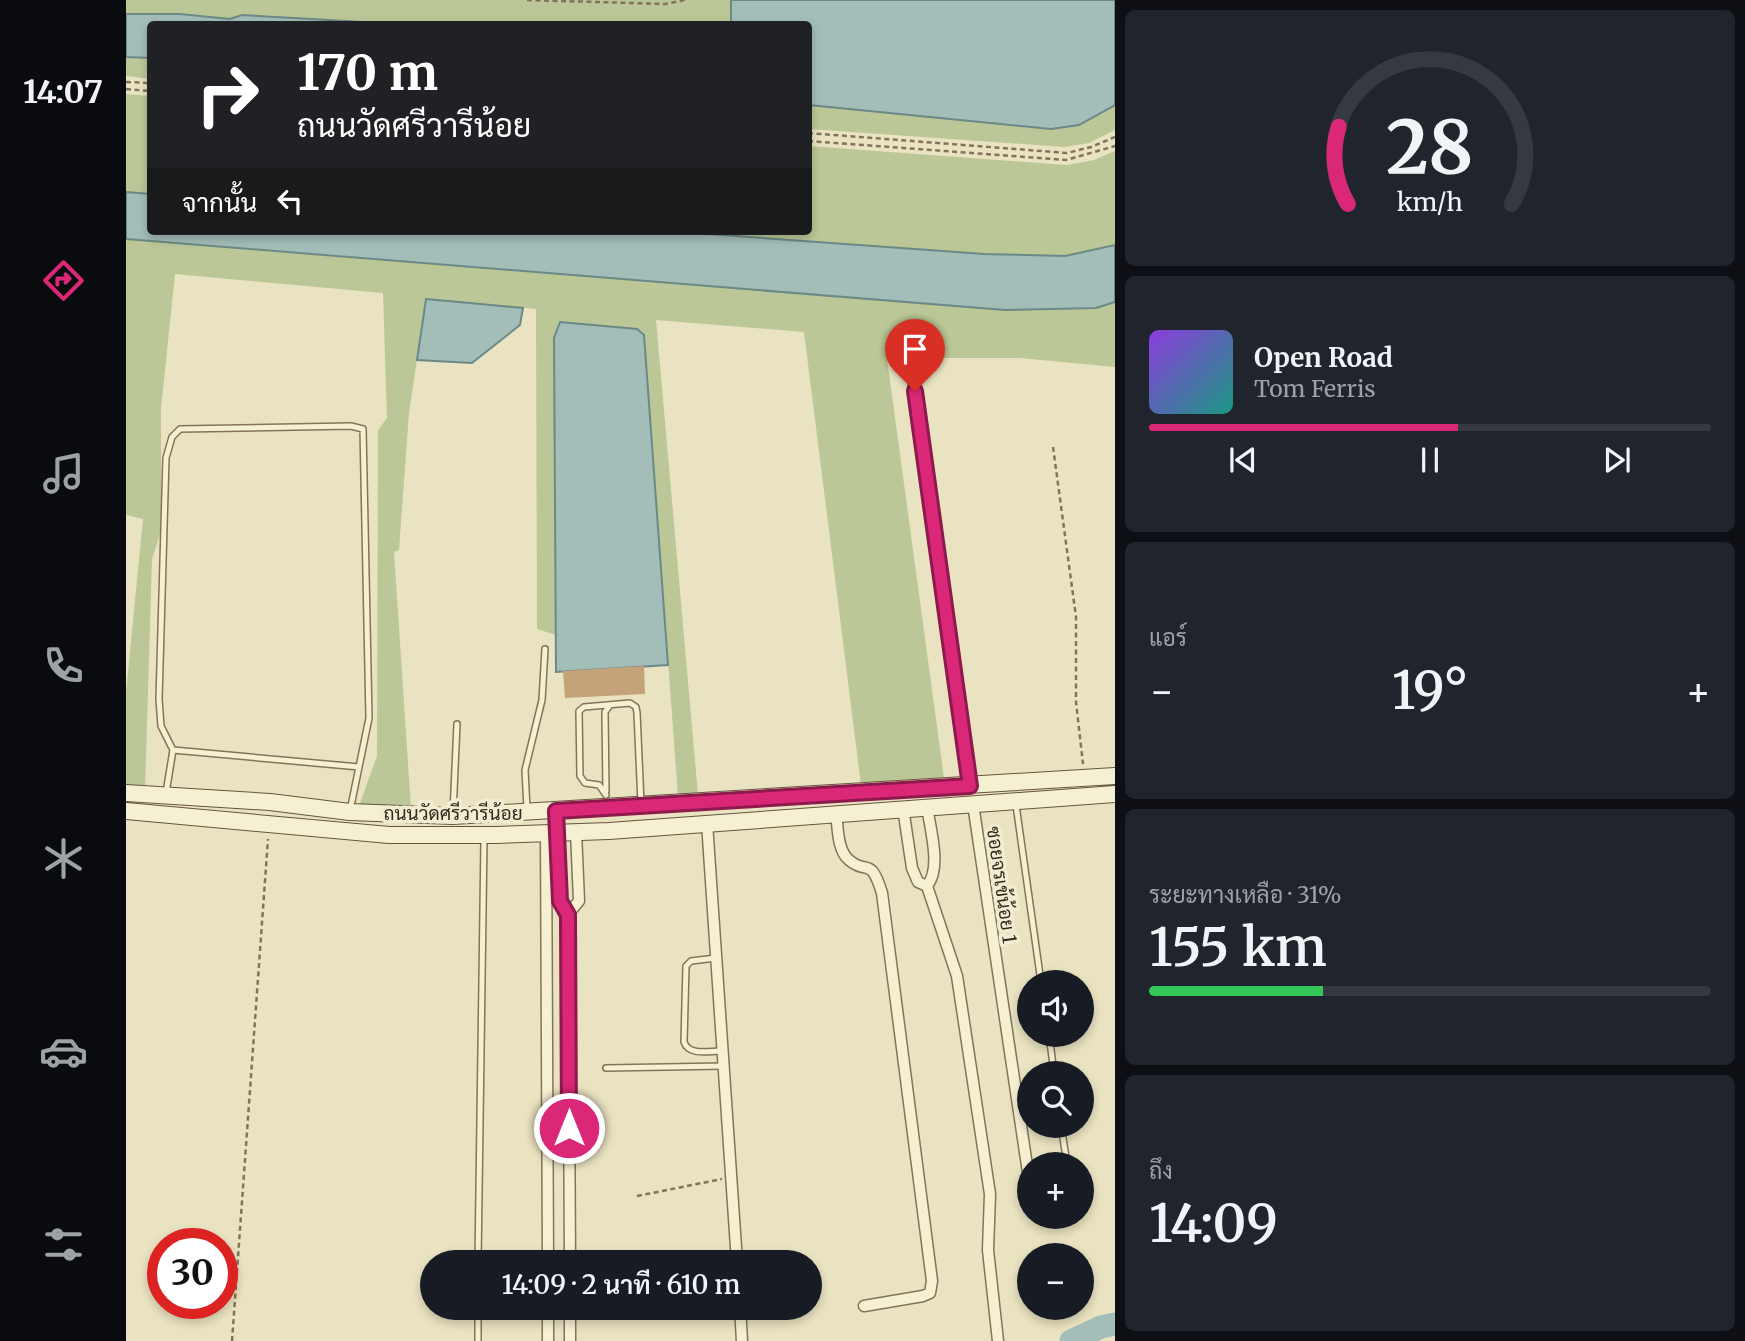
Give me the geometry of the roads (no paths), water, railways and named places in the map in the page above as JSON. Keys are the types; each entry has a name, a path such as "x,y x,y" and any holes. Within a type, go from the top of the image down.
{"main road":[{"name":"ถนนวัดศรีวารีน้อย","path":"126,793 270,802 350,812 453,816 575,811 606,802 641,806 1115,776"},
{"path":"970,786 973,804"},
{"name":"ถนนวัดศรีวารีน้อย","path":"126,811 389,835 484,835 576,832 1115,794"},
{"path":"552,833 556,811"},
{"path":"575,811 576,832"}],"street":[{"path":"911,365 970,786"},
{"name":"ซอยจรเข้น้อย 1","path":"973,804 1025,1152"},
{"path":"926,886 933,879 927,806"},
{"path":"903,808 912,868 918,882 926,886 957,976 990,1194 988,1250 998,1341"},
{"path":"836,813 843,851 850,861 869,866 874,871 882,892 932,1281 930,1293 923,1296 864,1306"},
{"path":"707,823 736,1250"},
{"path":"568,915 579,901 576,832"},
{"path":"552,833 560,901 568,915 570,1250"},
{"path":"548,1250 552,833"},
{"path":"548,1320 548,1341"},
{"path":"570,1320 570,1341"},
{"path":"741,1320 742,1341"}],"lane":[{"path":"166,796 173,750 161,726 159,699 166,458 172,437 180,429 351,426 363,429 369,718 350,812"},
{"path":"527,813 525,770 542,700 545,649"},
{"path":"606,802 599,785 585,783 580,776 579,711 584,707 630,703 636,707 641,806"},
{"path":"606,802 605,712 613,704"},
{"path":"453,816 457,724"},
{"path":"173,750 359,766"},
{"path":"1016,800 1039,970"},
{"path":"478,1250 484,835"},
{"path":"716,958 691,961 686,966 684,1042 692,1052 723,1051"},
{"path":"606,1068 724,1066"},
{"path":"478,1320 478,1341"}],"water":[{"path":"731,0 1115,0 1115,105 1079,125 1051,129 812,105 812,21 731,21"},
{"path":"126,14 180,14 230,19 242,15 346,21 147,21 147,58 126,57"},
{"path":"126,192 147,194 147,235 721,235 984,254 1065,256 1115,245 1115,302 1096,308 1005,310 126,239"},
{"path":"426,299 523,308 520,325 472,363 417,360"},
{"path":"560,322 637,329 644,335 668,665 556,672 554,338"}],"waterway":[{"path":"1071,1341 1101,1327 1115,1324"}]}
